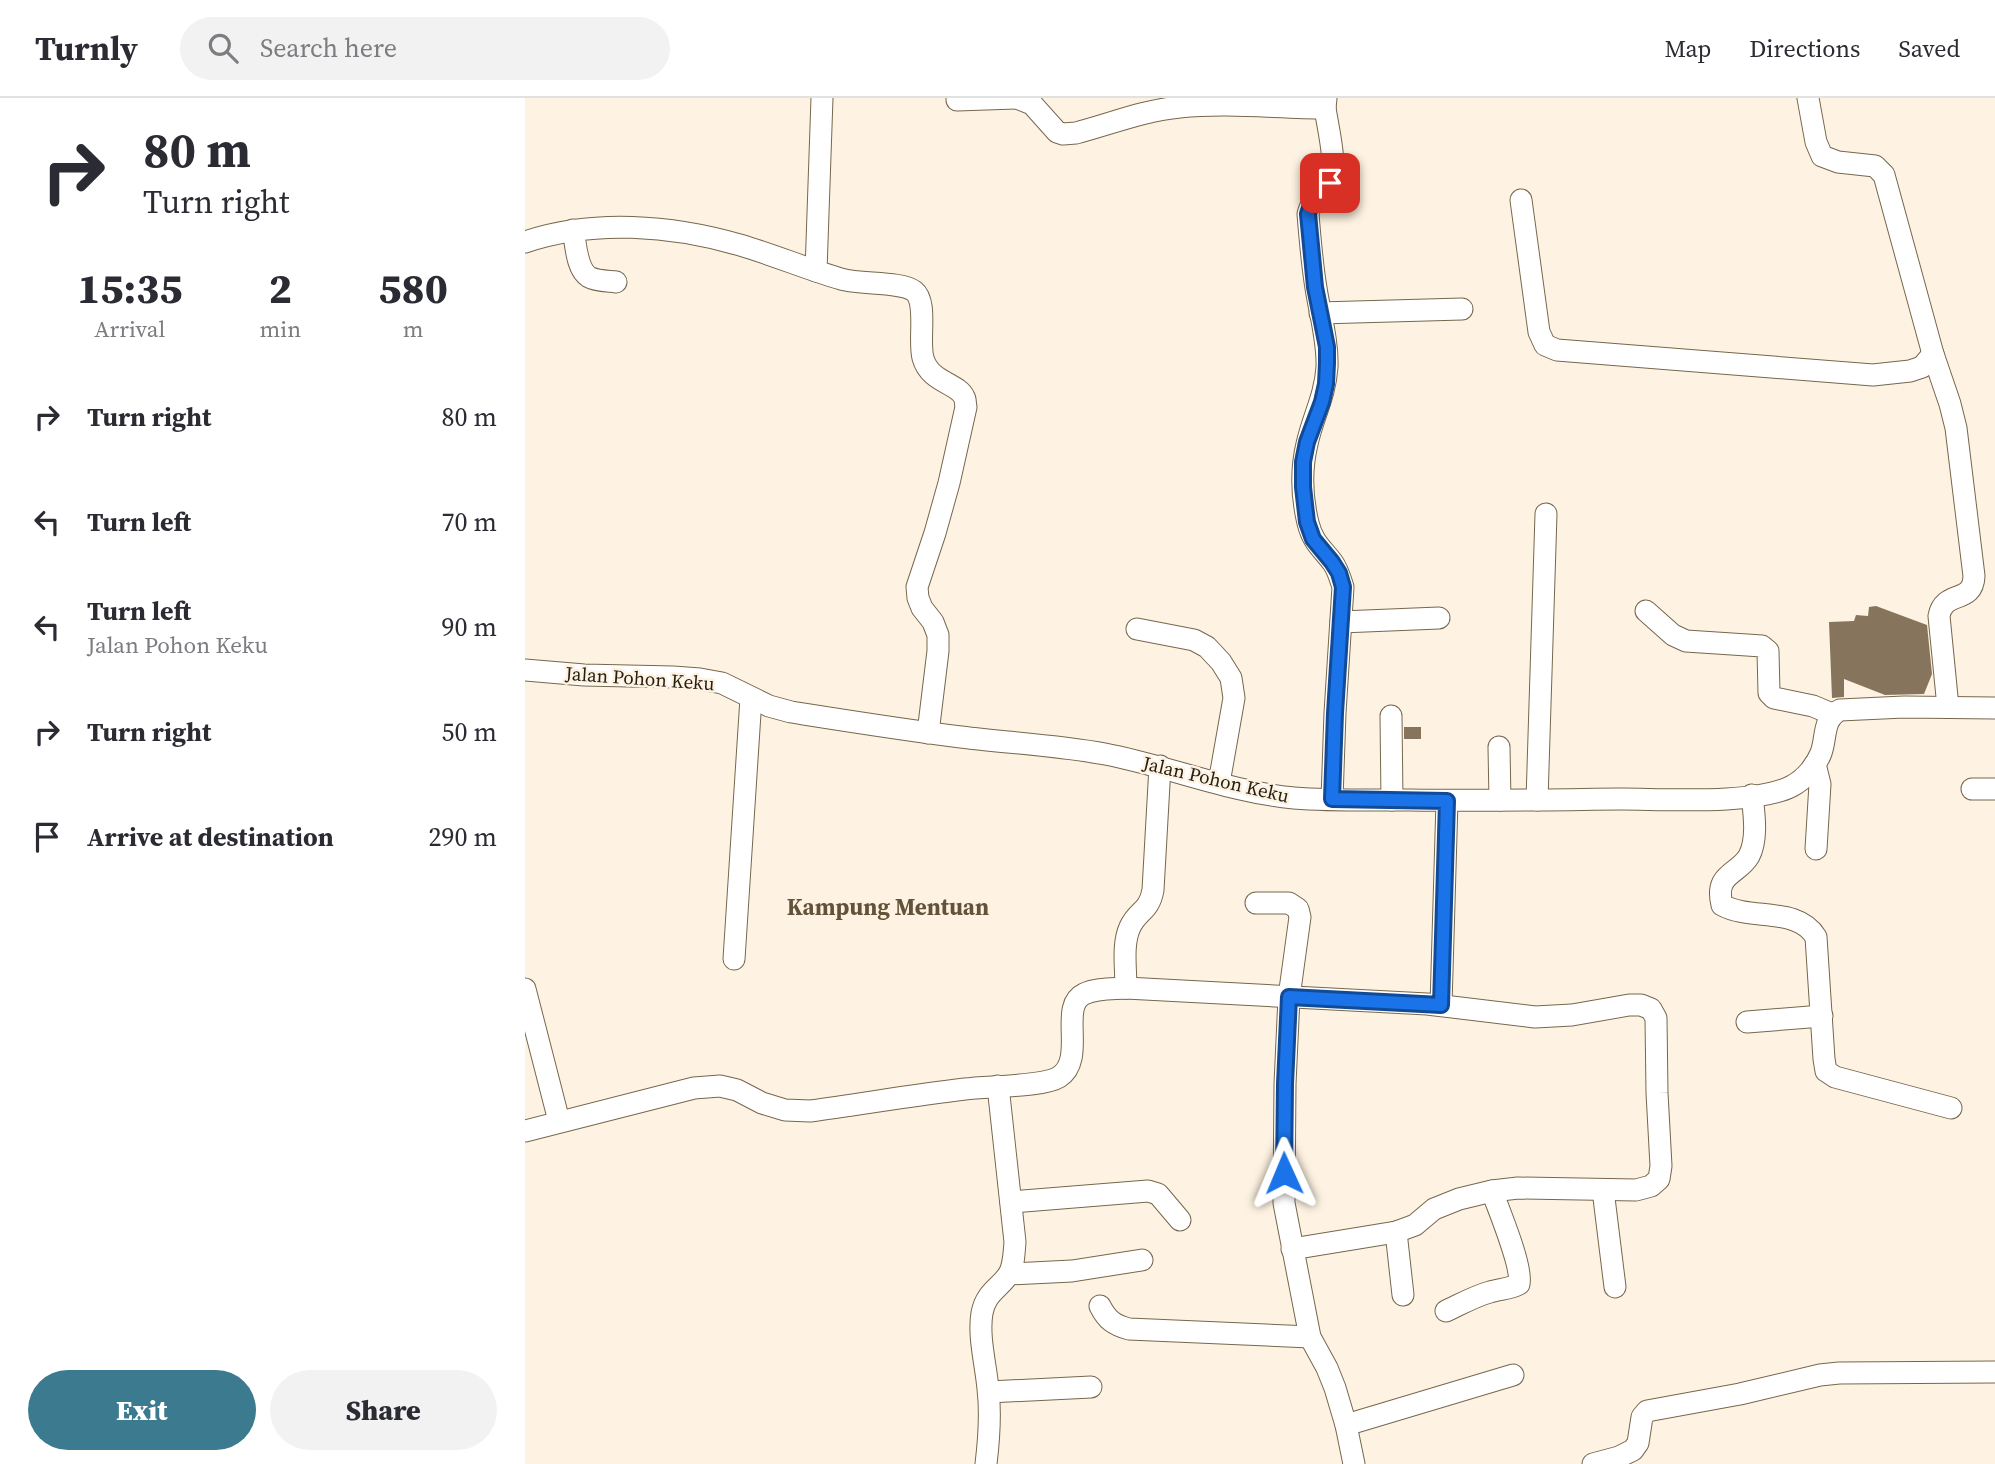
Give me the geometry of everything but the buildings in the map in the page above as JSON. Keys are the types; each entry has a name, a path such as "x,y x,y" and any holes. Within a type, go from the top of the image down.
{"street":[{"path":"816,271 823,98"},
{"path":"957,100 1017,98 1032,104 1057,132 1063,134 1180,107 1326,103 1332,152 1330,183 1327,190 1314,199 1308,214 1315,287 1327,347 1326,384 1307,442 1303,462 1303,487 1307,522 1313,539 1332,562 1343,587 1332,799"},
{"path":"1808,98 1816,142 1822,156 1838,162 1875,166 1884,175 1933,354 1951,404 1974,583 1968,592 1943,603 1938,616 1948,707"},
{"path":"1521,200 1539,332 1545,345 1557,350 1873,374 1910,372 1922,367 1933,354"},
{"path":"525,243 547,235 592,228 651,229 694,234 739,245 843,280 902,286 915,292 921,301 923,359 931,373 958,390 964,397 966,407 949,483 916,587 922,608 933,622 938,635 928,733"},
{"path":"573,230 580,266 585,274 591,278 616,282"},
{"path":"1320,313 1462,309"},
{"path":"1537,800 1546,514"},
{"path":"1646,611 1672,635 1686,641 1762,646 1768,651 1769,693 1774,698 1813,706 1832,714"},
{"path":"1341,622 1439,618"},
{"path":"1137,629 1194,640 1207,647 1231,678 1234,698 1219,783"},
{"name":"Jalan Pohon Keku","path":"525,670 584,675 673,677 722,683 769,706 791,712 928,733 1083,750 1292,798 1447,801 1715,799 1770,793 1792,786 1806,776 1815,764"},
{"path":"734,959 751,698"},
{"path":"1816,849 1820,783 1815,764 1822,752 1827,722 1832,714 1840,710 1856,709 1995,708"},
{"path":"1391,716 1392,800"},
{"path":"1499,747 1500,800"},
{"path":"1126,988 1126,940 1129,929 1134,919 1151,903 1153,890 1160,766"},
{"path":"1972,789 1995,789"},
{"path":"1752,796 1754,822 1751,849 1749,856 1723,882 1720,896 1722,905 1733,911 1786,918 1811,928 1816,937 1826,1071 1835,1077 1951,1108"},
{"path":"1441,1005 1447,801"},
{"path":"1256,903 1289,903 1298,909 1300,917 1289,997 1284,1110 1284,1193 1310,1337 1327,1368 1346,1425 1354,1464"},
{"path":"525,989 559,1121"},
{"path":"525,1131 694,1088 720,1086 737,1090 762,1103 785,1110 810,1111 999,1086 1045,1083 1067,1070 1072,1059 1073,1008 1076,1000 1084,994 1103,989 1441,1005 1535,1017 1571,1015 1641,1004 1651,1009 1656,1018 1661,1166 1659,1178 1651,1186 1636,1190 1518,1188 1492,1191 1459,1199 1434,1209 1415,1225 1396,1232 1292,1249"},
{"path":"1747,1022 1822,1016"},
{"path":"986,1464 990,1430 989,1392 982,1312 990,1293 1009,1274 1015,1242 999,1086"},
{"path":"1602,1189 1615,1287"},
{"path":"1011,1202 1148,1191 1158,1194 1180,1220"},
{"path":"1446,1311 1470,1298 1519,1284 1521,1278 1517,1262 1492,1191"},
{"path":"1396,1232 1403,1295"},
{"path":"1009,1274 1072,1271 1142,1261"},
{"path":"1100,1306 1107,1319 1117,1326 1129,1329 1310,1337"},
{"path":"1593,1464 1633,1450 1638,1443 1642,1417 1647,1411 1664,1407 1839,1373 1995,1372"},
{"path":"1346,1425 1513,1375"},
{"path":"989,1392 1091,1387"}],"district":[{"name":"Kampung Mentuan","path":"888,907"}],"route":[{"path":"1284,1173 1289,997 1441,1005 1447,801 1332,799 1343,587 1339,573 1313,539 1307,522 1303,487 1303,462 1307,442 1322,402 1327,363 1327,347 1315,287 1308,214 1314,199 1327,190 1330,183"}]}
